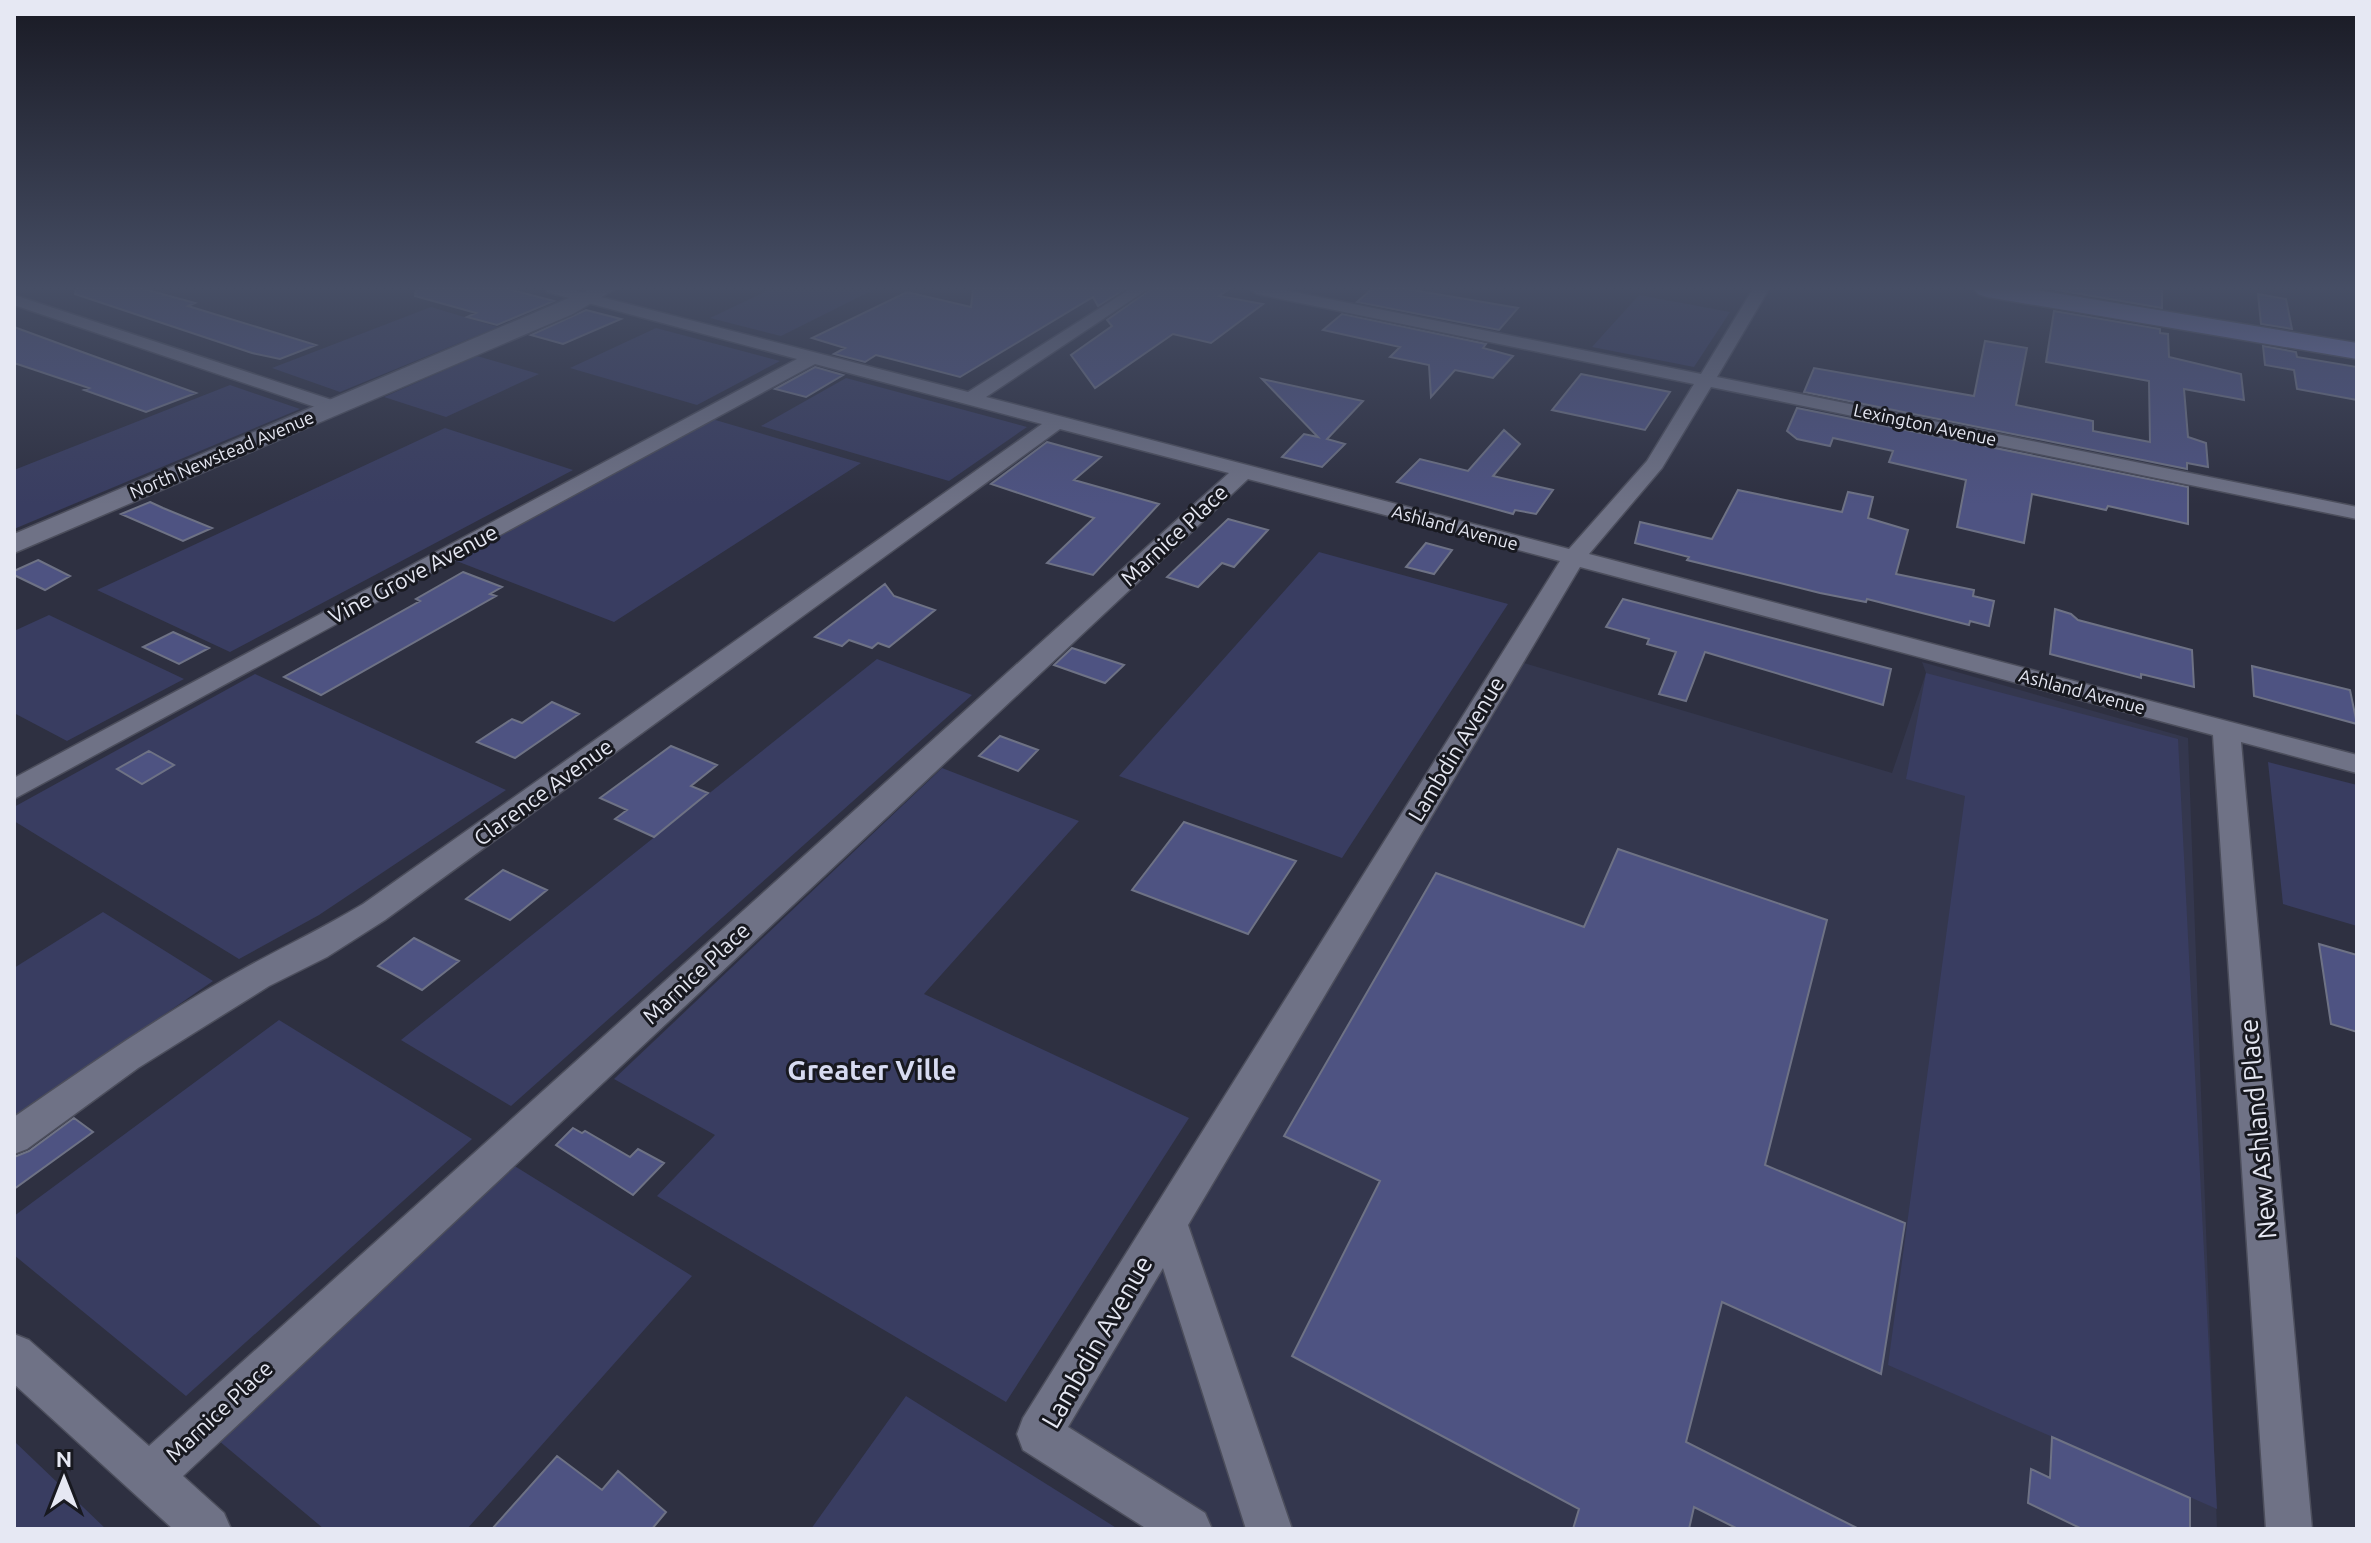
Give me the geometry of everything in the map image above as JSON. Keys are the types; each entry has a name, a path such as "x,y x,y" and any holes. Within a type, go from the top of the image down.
{"street":[{"path":"196,361 334,407"},
{"name":"North Newstead Avenue","path":"14,544 440,361"},
{"name":"Vine Grove Avenue","path":"14,790 806,361"},
{"name":"Ashland Avenue","path":"824,361 2357,764"},
{"path":"972,398 1029,361"},
{"name":"Lexington Avenue","path":"1614,361 2357,513"},
{"name":"Lambdin Avenue","path":"1189,1529 1039,1434 1573,559 1655,464 1719,361"},
{"name":"Clarence Avenue","path":"14,1138 139,1049 257,977 316,948 374,912 1057,422"},
{"name":"Marnice Place","path":"149,1476 1244,471"},
{"name":"New Ashland Place","path":"2226,730 2289,1529"},
{"name":"Lambdin Avenue","path":"1168,1223 1269,1529"},
{"path":"14,1355 208,1529"}],"shaded area":[{"path":"290,361 415,361 340,392 272,368"},
{"path":"466,361 494,361 539,374 446,417 384,397"},
{"path":"585,361 780,361 697,405 570,368"},
{"path":"1663,361 1698,361 1694,367"},
{"path":"846,378 1027,427 949,481 761,426"},
{"path":"230,385 300,409 14,529 14,470"},
{"path":"712,419 861,463 614,622 454,560"},
{"path":"445,428 573,470 230,652 97,590"},
{"path":"1319,552 1508,604 1342,858 1119,776"},
{"path":"49,615 184,679 67,741 14,713 14,631"},
{"path":"877,659 972,695 511,1106 401,1040"},
{"path":"1511,659 1892,773 1926,673 1922,662 2188,738 2217,1529 1189,1529 1039,1434"},
{"path":"1926,673 2178,739 2217,1509 1888,1365 1965,796 1906,779"},
{"path":"255,674 506,790 319,915 239,959 14,821 14,807"},
{"path":"2268,762 2357,785 2357,926 2283,904"},
{"path":"942,768 1079,821 924,994 1189,1118 1006,1402 657,1196 715,1135 614,1079"},
{"path":"103,912 213,981 14,1118 14,968"},
{"path":"279,1020 472,1139 186,1396 14,1255 14,1216"},
{"path":"513,1165 692,1276 467,1529 324,1529 218,1440"},
{"path":"906,1396 1118,1529 811,1529"},
{"path":"14,1441 106,1529 14,1529"}],"building":[{"path":"108,361 196,393 146,412 84,390 89,388 14,363"},
{"path":"899,361 987,361 960,377"},
{"path":"1075,361 1134,361 1095,388"},
{"path":"1410,361 1508,361 1493,378 1455,370 1431,397 1429,365"},
{"path":"1981,361 2024,361 2016,405 2093,421 2093,431 2150,442 2149,381 2046,362 2186,361 2241,374 2244,400 2184,389 2188,437 2206,443 2208,467 2187,463 2187,469 1804,392 1814,368 1974,396"},
{"path":"2265,361 2321,361 2357,367 2357,400 2297,389 2294,370 2265,365"},
{"path":"815,367 843,375 806,397 775,389"},
{"path":"1581,374 1670,392 1645,430 1552,410"},
{"path":"1262,379 1363,401 1327,439 1345,444 1322,467 1282,457 1304,434 1318,437"},
{"path":"1797,408 2188,487 2188,524 2108,506 2106,510 2032,494 2024,543 1957,527 1966,480 1889,462 1893,451 1833,438 1830,446 1797,439 1787,431"},
{"path":"1504,430 1520,444 1493,476 1553,490 1536,514 1515,510 1513,514 1397,482 1420,459 1468,471"},
{"path":"1047,442 1101,457 1074,480 1159,504 1093,575 1047,563 1094,518 991,484"},
{"path":"1738,490 1842,512 1848,492 1873,497 1868,518 1908,530 1896,574 1974,590 1973,596 1994,601 1989,626 1970,621 1969,625 1867,599 1866,602 1820,593 1687,560 1689,557 1635,543 1640,522 1712,539"},
{"path":"150,502 212,528 183,541 121,514"},
{"path":"1228,519 1268,530 1234,567 1222,563 1198,587 1167,577"},
{"path":"1426,543 1452,550 1434,574 1406,567"},
{"path":"38,560 70,576 45,590 14,575 14,571"},
{"path":"463,572 502,587 490,594 496,596 321,695 284,677 420,601 416,599"},
{"path":"885,584 894,596 935,610 889,647 878,643 872,648 849,640 842,646 815,637"},
{"path":"1623,599 1891,669 1883,705 1705,652 1686,701 1659,694 1676,652 1647,644 1649,639 1606,627"},
{"path":"2055,609 2078,620 2192,650 2194,687 2141,674 2141,678 2050,654"},
{"path":"173,632 209,648 179,664 143,647"},
{"path":"1072,648 1124,665 1105,683 1054,665"},
{"path":"2252,666 2350,690 2357,724 2254,696"},
{"path":"552,702 579,714 515,758 477,742 512,719 522,723"},
{"path":"1000,736 1038,750 1018,771 979,756"},
{"path":"671,746 717,765 691,786 708,793 654,837 615,819 627,810 600,798"},
{"path":"149,751 174,765 142,784 117,769"},
{"path":"1184,822 1296,861 1248,934 1132,890"},
{"path":"1618,849 1827,920 1765,1165 1905,1223 1881,1374 1722,1302 1686,1442 1859,1529 1738,1529 1694,1507 1689,1529 1573,1529 1579,1509 1292,1356 1380,1181 1284,1136 1436,873 1584,927"},
{"path":"503,870 547,890 510,920 466,899"},
{"path":"414,938 459,961 422,990 378,966"},
{"path":"2319,944 2357,955 2357,1032 2331,1024"},
{"path":"74,1118 93,1132 14,1189 14,1157 29,1151"},
{"path":"573,1128 582,1133 585,1131 630,1157 638,1149 664,1163 633,1195 556,1145"},
{"path":"2052,1437 2190,1498 2190,1529 2082,1529 2028,1503 2031,1469 2050,1478"},
{"path":"557,1456 602,1490 618,1471 666,1512 652,1529 492,1529"}],"district":[{"name":"Greater Ville","path":"872,1070"}]}
